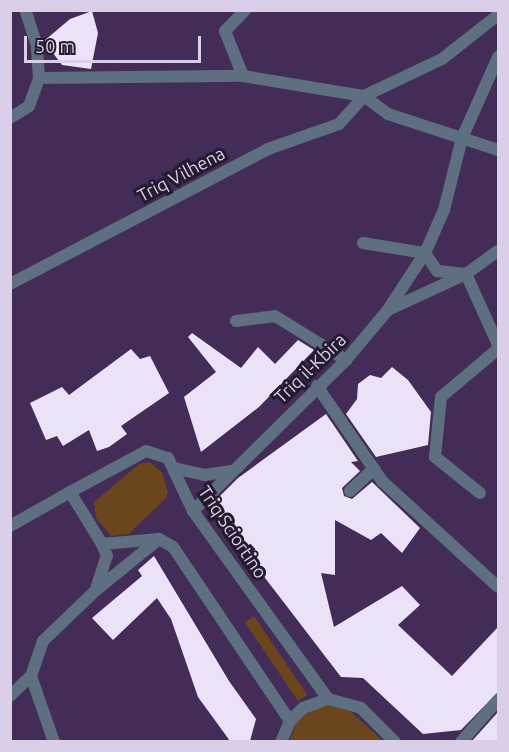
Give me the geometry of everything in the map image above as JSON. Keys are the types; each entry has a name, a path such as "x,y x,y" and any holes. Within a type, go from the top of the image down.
{"street":[{"path":"10,118 29,106 39,78 37,46 26,10"},
{"path":"243,76 225,31 244,10"},
{"path":"364,96 442,59 498,15"},
{"path":"387,311 425,253 444,210 462,138 498,57"},
{"path":"39,78 243,76 364,96 388,114 498,150"},
{"name":"Triq Vilhena","path":"10,284 268,149 339,124 364,96"},
{"path":"363,243 425,253 437,271 466,274 498,347 441,397 435,457 480,493"},
{"name":"Triq il-Kbira","path":"193,511 230,471 346,360 387,311 466,274 498,251"},
{"path":"236,321 275,316 346,360"},
{"path":"317,386 382,481 498,587"},
{"path":"10,526 146,451 162,453 174,468 205,475 230,471"},
{"name":"Triq Sciortino","path":"174,468 193,511 328,699"},
{"path":"350,491 374,469"},
{"path":"70,492 107,556 95,591"},
{"path":"102,544 159,539 173,547 290,721"},
{"path":"10,696 31,676 44,641 95,591 159,539"},
{"path":"31,676 54,741"},
{"path":"281,741 290,721 303,708 328,699 361,708 395,741"},
{"path":"461,741 498,700"}],"shaded area":[{"path":"150,462 162,473 168,492 166,498 129,534 111,536 96,518 94,502 139,464"},
{"path":"254,616 307,695 298,701 245,622"},
{"path":"329,705 349,710 383,741 289,742 296,723 305,713"}],"building":[{"path":"92,11 98,33 91,69 62,65 44,41 70,19"},
{"path":"192,333 241,368 258,347 275,364 298,340 314,350 259,407 201,452 184,397 216,372 188,337"},
{"path":"131,349 140,359 150,356 169,393 121,426 127,434 109,447 97,451 89,430 63,446 57,436 46,440 30,403 62,387 69,395"},
{"path":"392,367 408,380 431,412 428,445 376,457 346,414 357,399 358,384 370,375 381,378"},
{"path":"326,414 358,461 351,462 360,471 342,488 344,496 352,499 372,482 420,528 402,553 381,533 371,540 335,520 335,575 321,573 334,627 402,586 420,605 398,625 452,676 498,627 498,692 461,730 423,734 363,678 341,677 210,506 238,478"},
{"path":"154,556 229,681 256,719 250,741 230,741 198,697 171,619 157,598 113,640 92,618 142,576 138,570"},
{"path":"498,712 498,741 472,741"}]}
